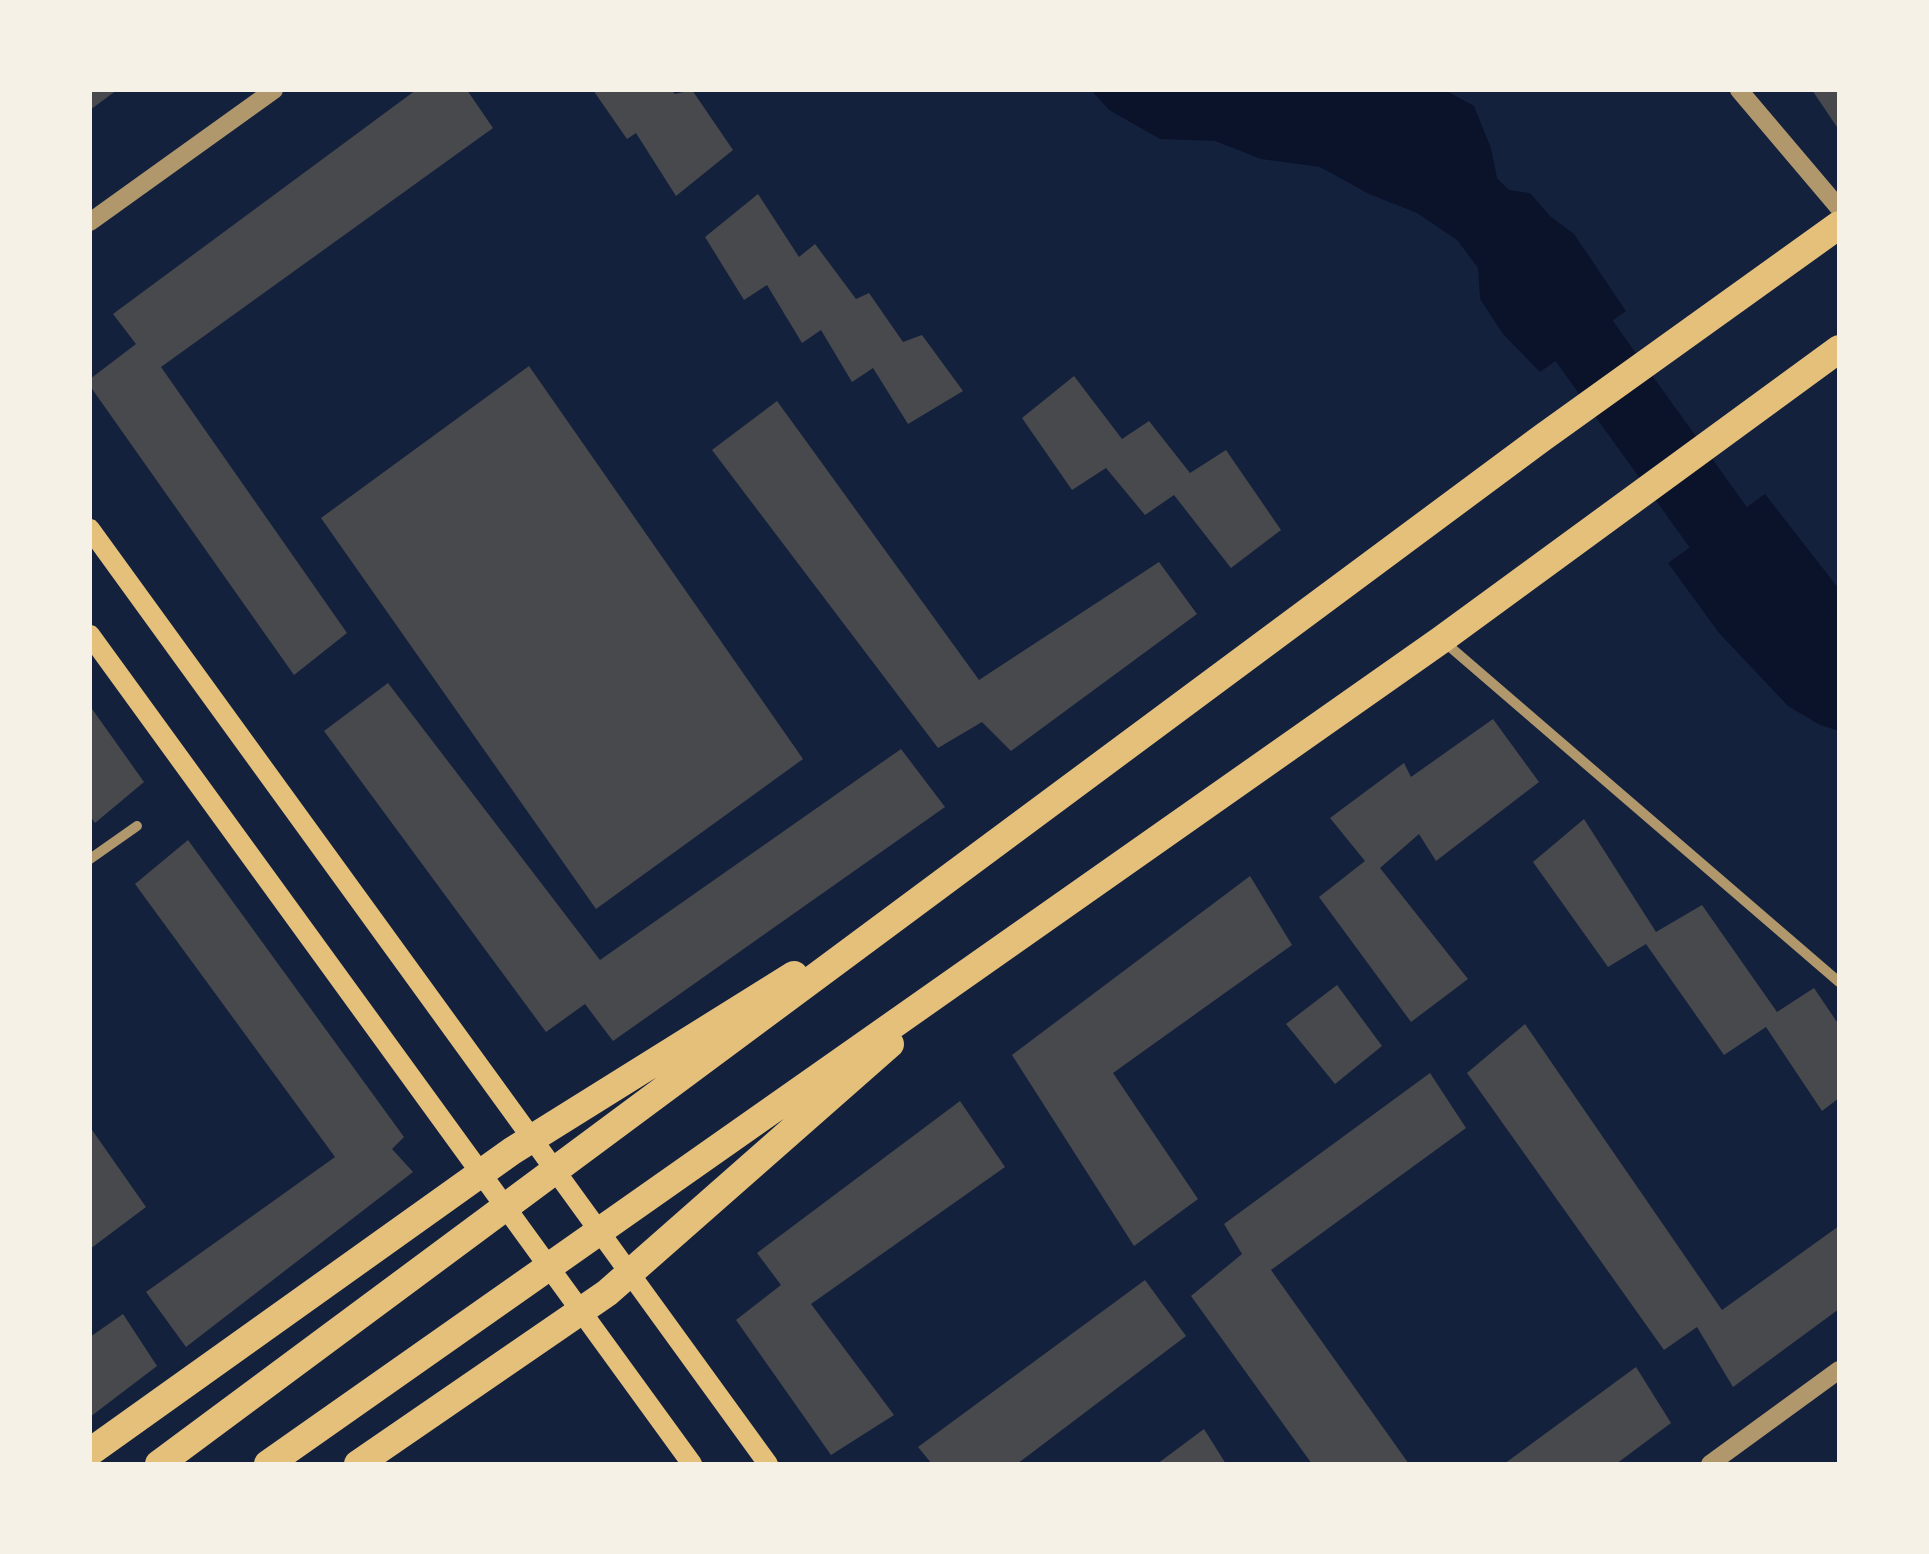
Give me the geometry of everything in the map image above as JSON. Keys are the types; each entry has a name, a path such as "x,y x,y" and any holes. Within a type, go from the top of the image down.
{"highway":[{"path":"159,1464 1542,438 1839,225"},
{"path":"268,1464 1441,640 1839,349"},
{"path":"90,1452 531,1138 956,873"},
{"path":"358,1464 581,1311 629,1273 996,951"}],"main road":[{"path":"90,530 768,1464"},
{"path":"90,635 692,1464"}],"street":[{"path":"90,222 274,90"},
{"path":"1740,90 1839,208"},
{"path":"1441,640 1839,982"},
{"path":"90,859 137,826"},
{"path":"1710,1464 1839,1370"}],"water":[{"path":"1091,90 1445,90 1474,106 1491,148 1497,178 1509,190 1530,193 1550,216 1574,234 1626,311 1540,372 1503,334 1480,299 1478,268 1457,240 1417,213 1369,194 1320,167 1261,159 1215,141 1160,139 1109,110"},
{"path":"1765,494 1839,589 1839,731 1788,706 1719,633 1668,563"}],"building":[{"path":"90,90 117,90 90,110"},
{"path":"416,90 467,90 493,128 161,367 347,633 294,675 90,386 90,379 136,344 113,314"},
{"path":"593,90 671,90 675,94 692,90 733,150 676,196 636,133 627,139"},
{"path":"1812,90 1839,90 1839,130"},
{"path":"758,194 799,257 815,244 856,299 869,293 903,342 922,335 963,391 908,424 873,368 852,382 821,330 802,343 767,285 744,300 705,237"},
{"path":"529,366 803,759 596,909 321,518"},
{"path":"1074,376 1122,439 1149,421 1190,473 1226,450 1281,530 1231,568 1174,495 1145,515 1106,468 1072,490 1022,418"},
{"path":"777,401 979,680 1159,562 1197,614 1011,751 982,722 938,748 712,450"},
{"path":"388,683 600,960 901,749 945,807 613,1041 585,1004 546,1032 324,731"},
{"path":"90,706 144,782 95,823 90,816"},
{"path":"1493,719 1539,782 1436,861 1419,834 1380,868 1468,979 1411,1022 1319,897 1365,861 1330,818 1404,763 1411,777"},
{"path":"1584,819 1656,932 1702,905 1777,1012 1814,988 1839,1025 1839,1098 1822,1111 1766,1027 1724,1055 1646,944 1608,967 1533,862"},
{"path":"188,840 404,1137 392,1149 413,1172 186,1347 146,1292 335,1157 135,884"},
{"path":"1250,876 1292,945 1113,1073 1198,1199 1134,1246 1012,1055"},
{"path":"1337,985 1382,1046 1335,1084 1286,1024"},
{"path":"1525,1024 1722,1310 1839,1226 1839,1309 1733,1387 1697,1327 1664,1350 1467,1073"},
{"path":"1430,1073 1466,1128 1271,1270 1409,1464 1312,1464 1191,1296 1242,1254 1224,1224"},
{"path":"960,1101 1005,1167 811,1304 894,1415 831,1455 736,1320 781,1285 757,1253"},
{"path":"90,1127 146,1207 90,1249"},
{"path":"1145,1280 1186,1336 1017,1464 932,1464 918,1447"},
{"path":"123,1314 157,1366 90,1417 90,1337"},
{"path":"1636,1367 1671,1423 1616,1464 1504,1464"},
{"path":"1204,1429 1226,1464 1157,1464"}],"waterway":[{"path":"1528,263 1744,563 1818,653 1839,660"}]}
